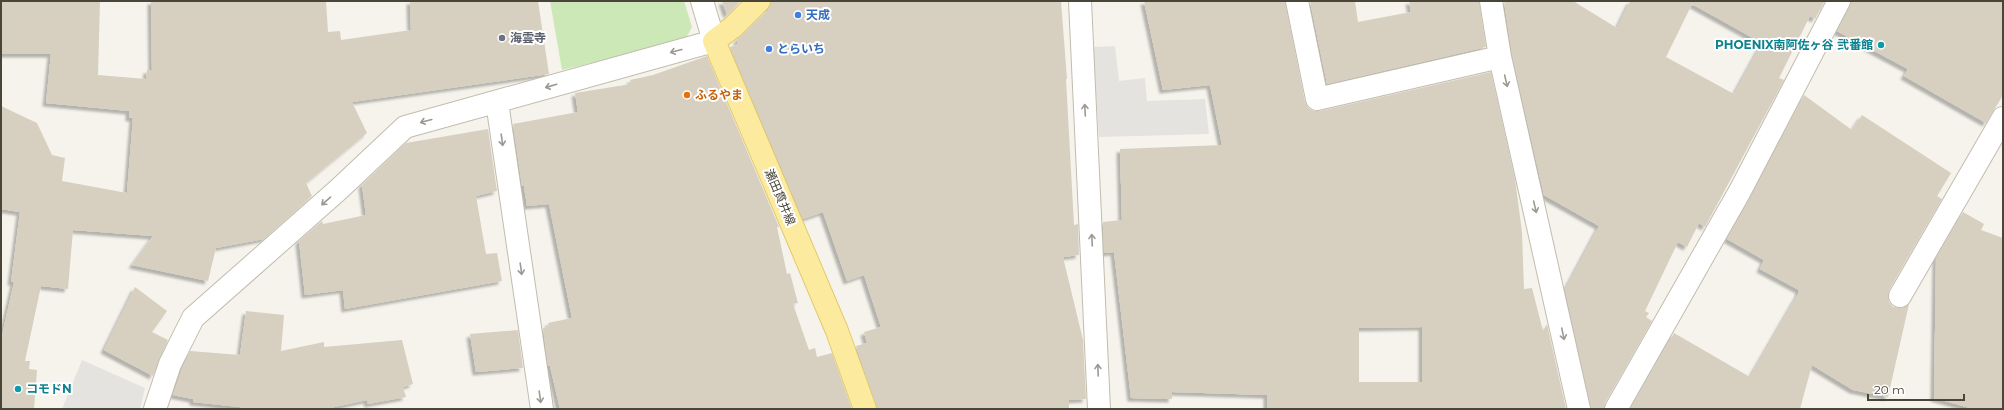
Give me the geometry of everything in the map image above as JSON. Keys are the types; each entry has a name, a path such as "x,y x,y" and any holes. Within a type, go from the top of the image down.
{"main road":[{"path":"714,41 733,27 759,1"},
{"name":"瀬田貫井線","path":"714,41 836,331 865,409"}],"street":[{"path":"155,409 170,364 193,318 338,190 405,127 714,41 702,1"},
{"path":"1080,1 1099,409"},
{"path":"1297,1 1317,99 1500,57"},
{"path":"1491,1 1500,57 1579,409"},
{"path":"1616,409 1740,191 1839,1"},
{"path":"497,102 542,409"},
{"path":"1900,296 2003,118"}],"green space":[{"path":"550,1 684,1 692,27 685,40 562,70"}],"shaded area":[{"path":"1115,46 1119,81 1145,78 1147,101 1205,99 1209,134 1099,137 1093,47"},
{"path":"82,360 145,388 140,409 62,409"}],"building":[{"path":"2,1 100,1 98,75 146,79 147,70 152,70 151,1 326,1 328,32 340,31 341,40 411,30 410,1 538,1 549,74 352,102 367,133 306,183 312,196 264,239 216,248 208,281 132,265 153,236 73,230 68,289 41,286 25,361 30,361 29,369 37,370 34,409 1,409 1,340 14,282 11,282 20,212 1,209 1,106 37,123 52,155 65,158 62,181 127,193 133,118 129,118 129,111 46,103 51,54 2,54"},
{"path":"722,1 741,1 727,15"},
{"path":"771,1 1061,1 1067,79 1074,225 1078,224 1079,255 1063,257 1083,340 1086,399 1069,400 1069,409 877,409 856,346 867,343 864,332 881,327 864,275 847,281 823,212 803,219 730,47 738,44 737,40 768,10"},
{"path":"1144,1 1285,1 1305,102 1308,108 1314,111 1320,111 1491,72 1515,179 1522,232 1524,289 1532,288 1543,331 1547,324 1566,409 1267,409 1267,395 1172,392 1172,399 1131,398 1114,252 1104,253 1103,222 1122,220 1120,149 1222,145 1210,85 1163,90","holes":["1422,327 1422,382 1359,382 1359,328"]},
{"path":"1310,1 1355,1 1358,22 1411,12 1409,1 1479,1 1486,47 1327,84"},
{"path":"1504,1 1573,1 1617,28 1630,1 1825,1 1815,19 1810,16 1779,78 1784,80 1705,227 1699,223 1687,247 1678,242 1645,311 1649,313 1646,317 1652,321 1605,403 1604,409 1591,409 1565,290 1599,226 1544,195 1512,55","holes":["1692,4 1762,43 1734,94 1666,57"]},
{"path":"1851,1 2003,1 2003,95 1986,123 1904,76 1908,69 1837,31"},
{"path":"707,56 779,227 777,227 787,274 790,273 798,303 793,304 809,350 815,348 817,357 832,353 852,409 560,409 550,366 548,366 543,328 549,327 548,323 572,318 549,204 527,206 524,186 522,186 513,124 578,112 575,93 631,84 630,80 653,75"},
{"path":"1804,95 1852,130 1862,115 1951,173 1937,196 1942,199 1889,290 1889,302 1893,307 1900,308 1909,304 1888,397 1853,390 1812,365 1800,409 1630,409 1674,333 1750,377 1798,294 1799,290 1760,269 1764,260 1727,239"},
{"path":"488,129 497,191 476,196 486,254 497,253 502,281 345,309 343,290 305,295 299,241 322,221 323,224 366,215 362,185 406,143"},
{"path":"1963,212 1984,224 1981,230 2003,238 2003,409 1974,409 1934,398 1936,258"},
{"path":"135,287 167,311 152,332 168,340 153,376 104,350"},
{"path":"246,311 284,315 281,351 324,342 324,347 402,340 413,384 403,387 406,397 368,404 367,400 325,409 258,409 193,402 193,399 173,395 190,351 240,355"},
{"path":"518,330 523,368 476,372 470,334"}],"place":[{"name":"天成","path":"798,15"},
{"name":"海雲寺","path":"502,38"},
{"name":"PHOENIX南阿佐ヶ谷 弐番館","path":"1881,45"},
{"name":"とらいち","path":"769,49"},
{"name":"ふるやま","path":"687,95"},
{"name":"コモドN","path":"18,389"}]}
